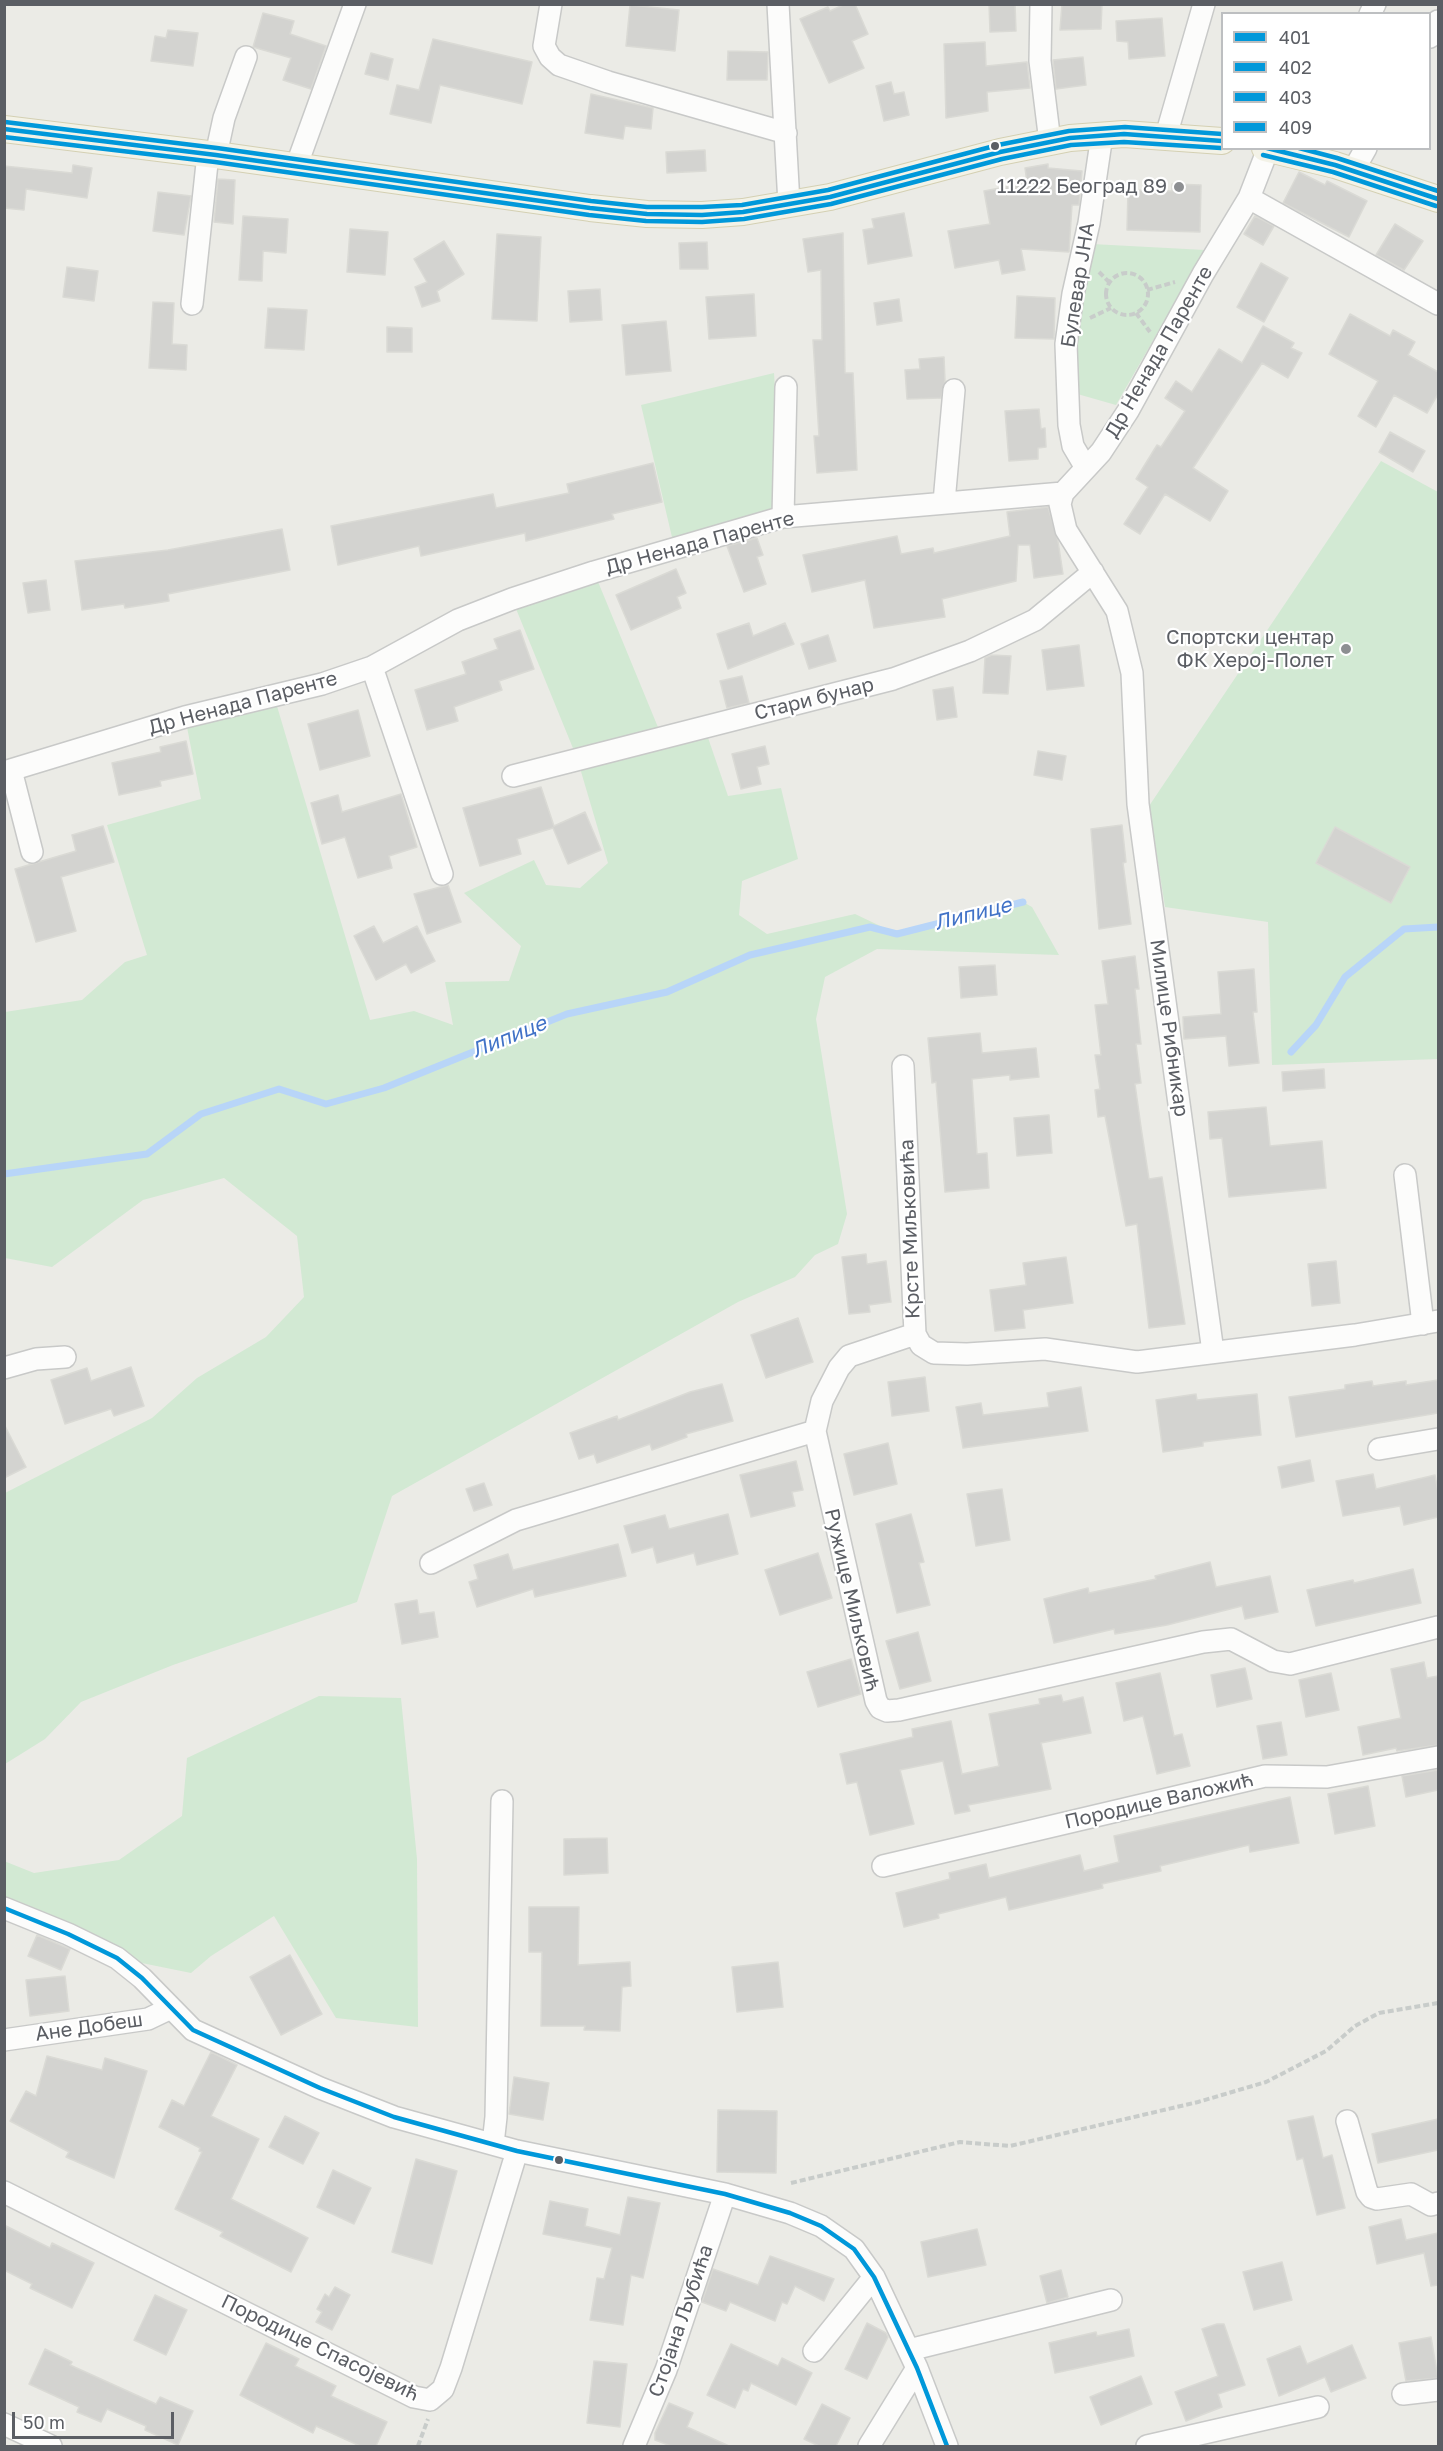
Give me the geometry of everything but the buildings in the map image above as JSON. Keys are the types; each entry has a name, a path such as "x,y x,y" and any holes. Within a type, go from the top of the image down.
{"main road":[{"path":"4,129 212,154 647,214 702,215 830,197 1050,141 1102,135 1166,136 1221,141"},
{"path":"1278,150 1353,171 1438,199"}],"street":[{"path":"296,167 355,4"},
{"path":"551,4 544,46 549,57 559,65 608,82 786,133"},
{"path":"777,4 789,204"},
{"path":"1041,4 1040,62 1050,141"},
{"path":"1166,136 1204,4"},
{"path":"1431,35 1438,21"},
{"path":"192,304 212,154 246,57"},
{"name":"Булевар ЈНА","path":"1086,468 1073,446 1069,425 1066,344 1073,294 1089,223 1102,135"},
{"name":"Др Ненада Паренте","path":"8,771 185,717 322,684 372,667 458,620 512,599 594,572 783,517 1063,493 1101,452 1128,411 1198,283 1278,150"},
{"path":"1353,171 1365,150"},
{"path":"1249,198 1438,304"},
{"path":"783,517 786,387"},
{"path":"944,502 954,390"},
{"name":"Милице Рибникар","path":"1063,493 1060,504 1066,530 1117,611 1132,673 1138,804 1213,1352"},
{"name":"Стари бунар","path":"513,776 892,679 970,651 1035,620 1092,572"},
{"path":"372,667 442,874"},
{"path":"8,771 32,852"},
{"name":"Крсте Миљковића","path":"903,1066 915,1334 926,1349 942,1355 1045,1349 1137,1362 1213,1352"},
{"path":"1213,1352 1355,1335 1431,1323 1405,1175"},
{"path":"431,1563 516,1520 815,1431 822,1401 839,1368 849,1356 915,1334"},
{"path":"4,1368 36,1359 66,1357"},
{"name":"Ружице Миљковић","path":"815,1431 876,1701 887,1711 1203,1642 1231,1639 1273,1660 1290,1664 1438,1627"},
{"path":"1378,1449 1438,1439"},
{"name":"Породице Валожић","path":"883,1866 1265,1776 1327,1777 1438,1756"},
{"path":"493,2144 496,2117 502,1802"},
{"path":"4,1908 68,1934 117,1958 142,1978 193,2030 320,2088 394,2116 517,2151 725,2194 790,2212 821,2226 854,2249 874,2277 913,2359 947,2446"},
{"name":"Ане Добеш","path":"4,2040 148,2019 171,2008"},
{"path":"1347,2121 1367,2192 1371,2198 1411,2194 1435,2204"},
{"name":"Породице Спасојевић","path":"4,2192 414,2397 427,2400 435,2398 443,2389 517,2151"},
{"name":"Стојана Љубића","path":"634,2446 666,2370 725,2194"},
{"path":"814,2351 874,2277"},
{"path":"869,2446 913,2359 1111,2300"},
{"path":"1404,2394 1438,2390"},
{"path":"1147,2446 1318,2407"},
{"path":"4,2424 51,2446"}],"path":[{"path":"1127,273 1140,278 1144,283 1148,297 1142,309 1136,313 1122,315 1107,302 1107,289 1114,277 1127,273"},
{"path":"791,2183 960,2142 1010,2146 1198,2102 1266,2082 1326,2051 1355,2026 1379,2013 1438,2003"}],"green space":[{"path":"1092,244 1205,250 1116,405 1074,393 1080,306"},
{"path":"774,373 783,517 675,550 641,405"},
{"name":"Спортски центар ФК Херој-Полет","path":"1381,461 1438,492 1438,1059 1272,1065 1268,922 1165,907 1149,806"},
{"path":"594,572 662,737 704,726 728,796 781,788 798,859 742,881 739,915 767,934 855,914 897,934 1023,902 1032,907 1059,955 877,949 825,977 816,1019 847,1214 838,1244 815,1255 795,1277 738,1302 392,1496 357,1602 173,1665 81,1702 45,1739 5,1764 5,1493 152,1418 197,1378 266,1337 304,1297 297,1236 224,1178 143,1200 52,1267 5,1258 5,1012 82,1000 125,962 147,955 107,825 201,799 185,717 274,696 370,1020 414,1011 453,1025 445,982 509,981 521,946 464,893 534,860 546,885 580,888 608,863 577,758 512,599"},
{"path":"319,1696 401,1698 417,1859 418,2027 336,2018 274,1916 211,1956 191,1973 117,1958 5,1908 4,1861 34,1873 119,1860 182,1816 187,1758"}],"waterway":[{"name":"Липице","path":"4,1174 147,1154 201,1114 279,1089 326,1104 384,1088 567,1014 667,992 750,955 870,927 897,934 1023,902"},
{"path":"1291,1052 1316,1025 1345,977 1404,929 1438,927"}],"transit line":[{"name":"403","path":"5,122 217,148 647,207 742,205 828,190 998,145 1069,131 1125,127 1221,134"},
{"name":"401","path":"4,129 216,155 590,208 647,214 702,215 743,212 830,197 1000,152 1070,138 1124,134 1221,141"},
{"name":"402","path":"4,137 215,162 589,215 646,221 702,222 744,219 831,204 1002,159 1071,145 1124,142 1221,148"},
{"name":"401","path":"1275,150 1335,165 1438,199"},
{"name":"403","path":"1307,150 1438,191"},
{"name":"402","path":"1263,155 1333,172 1436,206"},
{"name":"409","path":"4,1908 68,1934 117,1958 142,1978 193,2030 320,2088 394,2117 517,2151 725,2194 790,2213 821,2226 854,2249 874,2277 917,2368 947,2446"}],"place":[{"name":"11222 Београд 89","path":"1179,187"},
{"name":"Спортски центар ФК Херој-Полет","path":"1346,649"}]}
